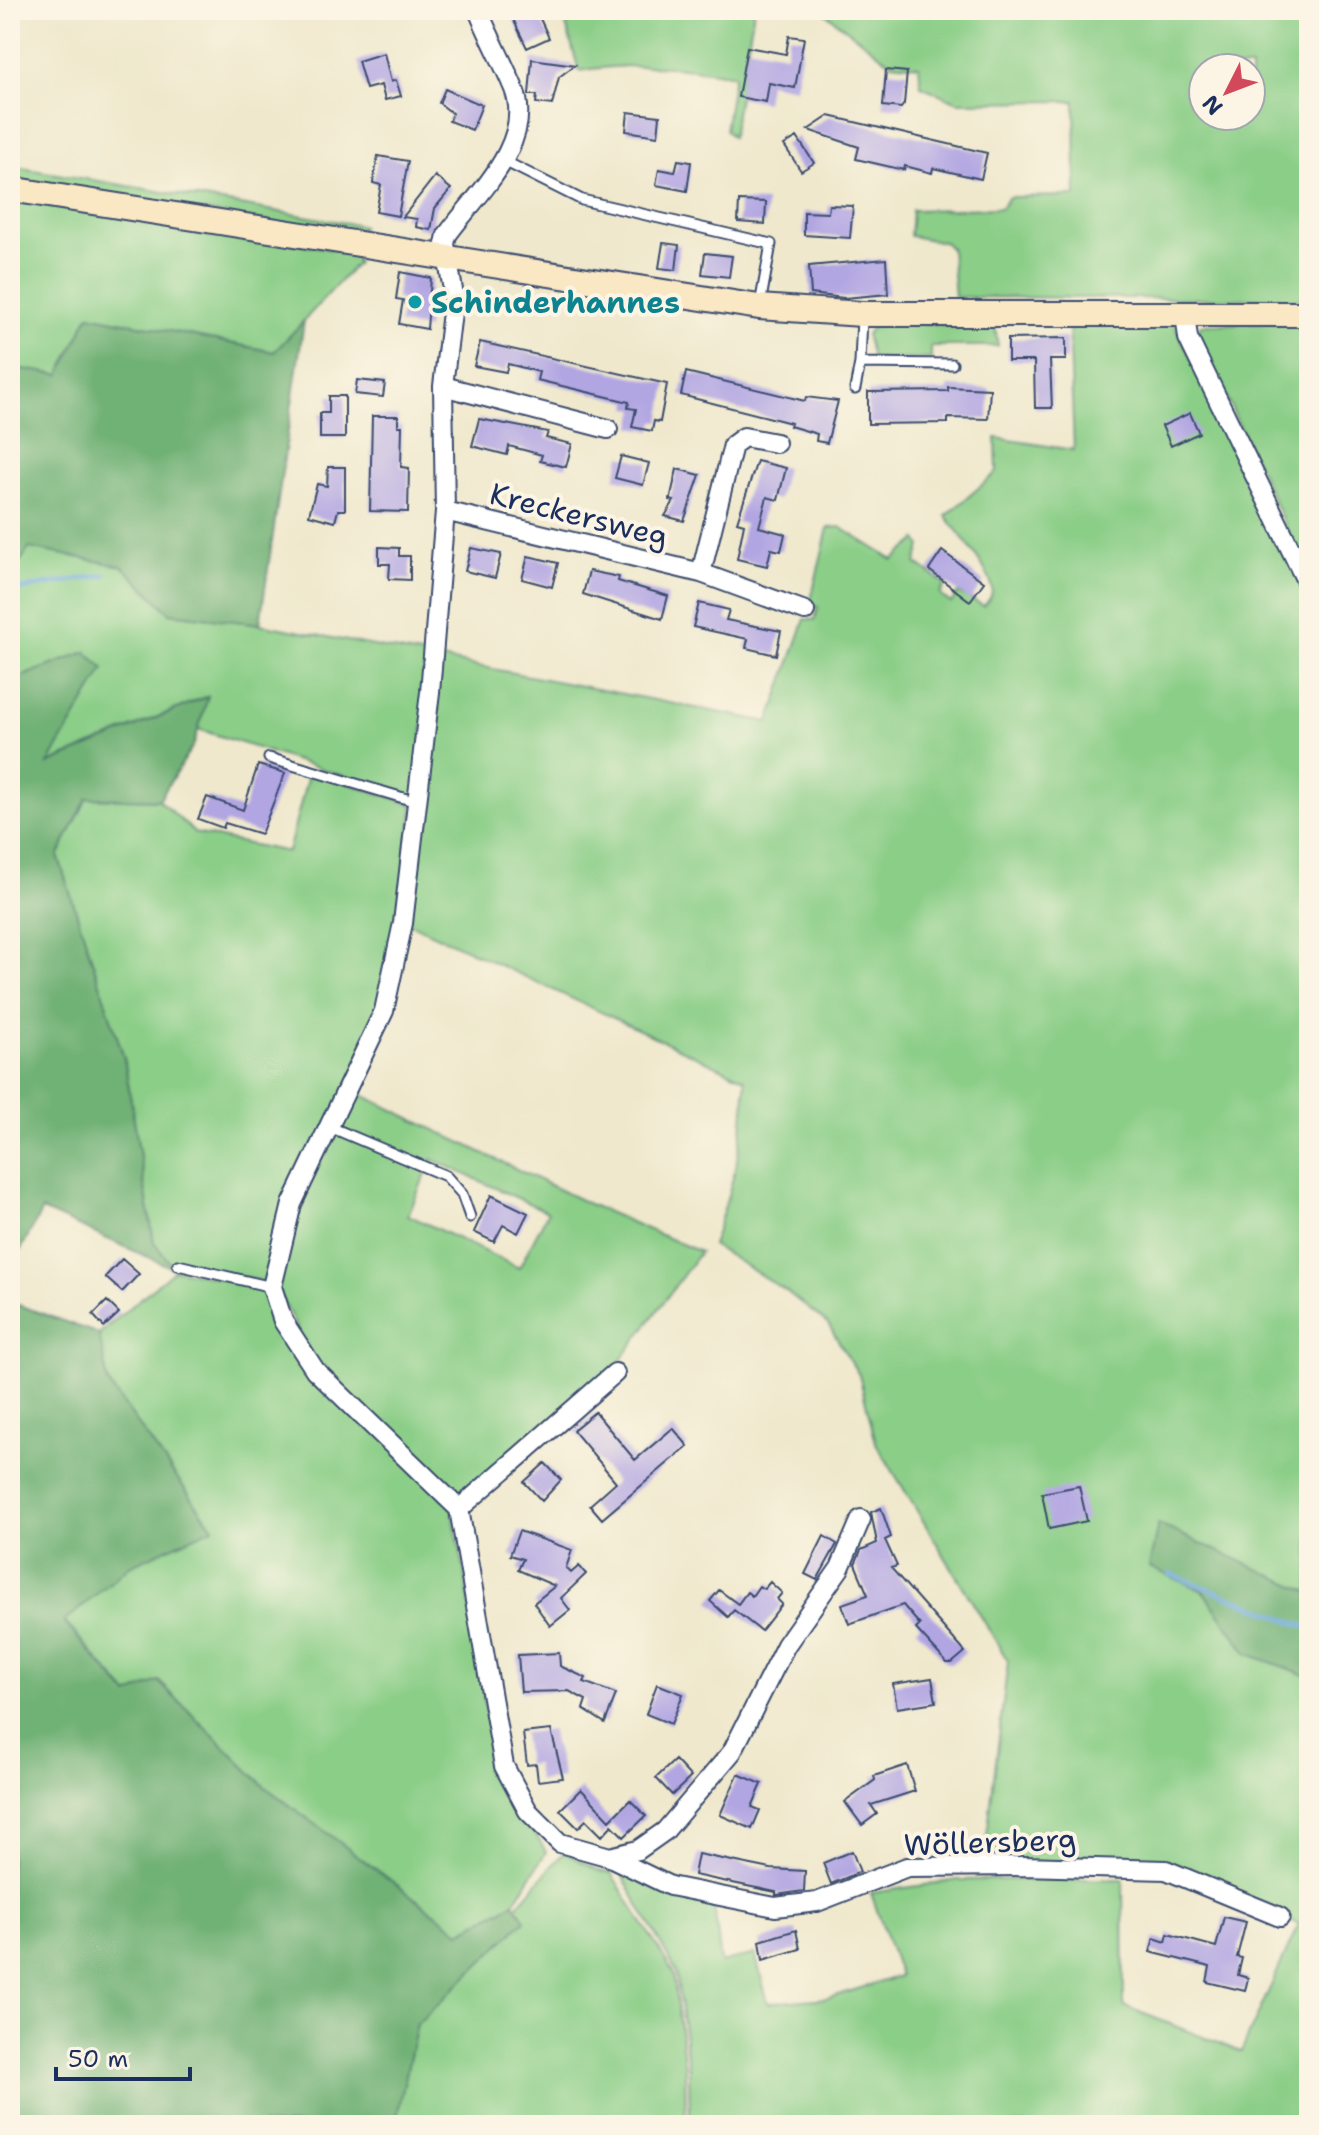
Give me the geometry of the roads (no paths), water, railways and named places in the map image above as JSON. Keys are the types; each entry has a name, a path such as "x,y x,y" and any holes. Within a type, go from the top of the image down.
{"main road":[{"path":"10,189 310,237 381,245 447,259 759,307 862,314 1309,314"}],"street":[{"path":"447,259 447,235 504,161 516,126 515,91 478,10"},
{"name":"Kreckersweg","path":"272,1287 292,1204 384,1011 403,923 430,692 445,511 443,386 454,296 447,259"},
{"path":"1185,314 1188,338 1309,587"},
{"path":"443,386 608,429"},
{"name":"Kreckersweg","path":"701,573 733,445 744,437 776,443"},
{"name":"Kreckersweg","path":"445,511 701,573 805,611"},
{"path":"272,1287 283,1321 315,1370 460,1516 615,1373"},
{"name":"Wöllersberg","path":"460,1516 504,1766 528,1811 560,1843 610,1857 670,1886 775,1907 817,1902 907,1867 1023,1866 1166,1870 1280,1917"},
{"path":"610,1857 638,1850 665,1831 732,1752 786,1645 840,1568 861,1519"}],"lane":[{"path":"504,161 582,200 771,244 759,307"},
{"path":"855,389 860,363 862,314"},
{"path":"860,363 952,364"},
{"path":"269,758 417,802"},
{"path":"330,1127 446,1176 462,1194 470,1217"},
{"path":"178,1265 272,1287"}],"waterway":[{"path":"10,591 105,575"},
{"path":"1170,1574 1309,1628"}],"place":[{"name":"Schinderhannes","path":"415,302"}]}
